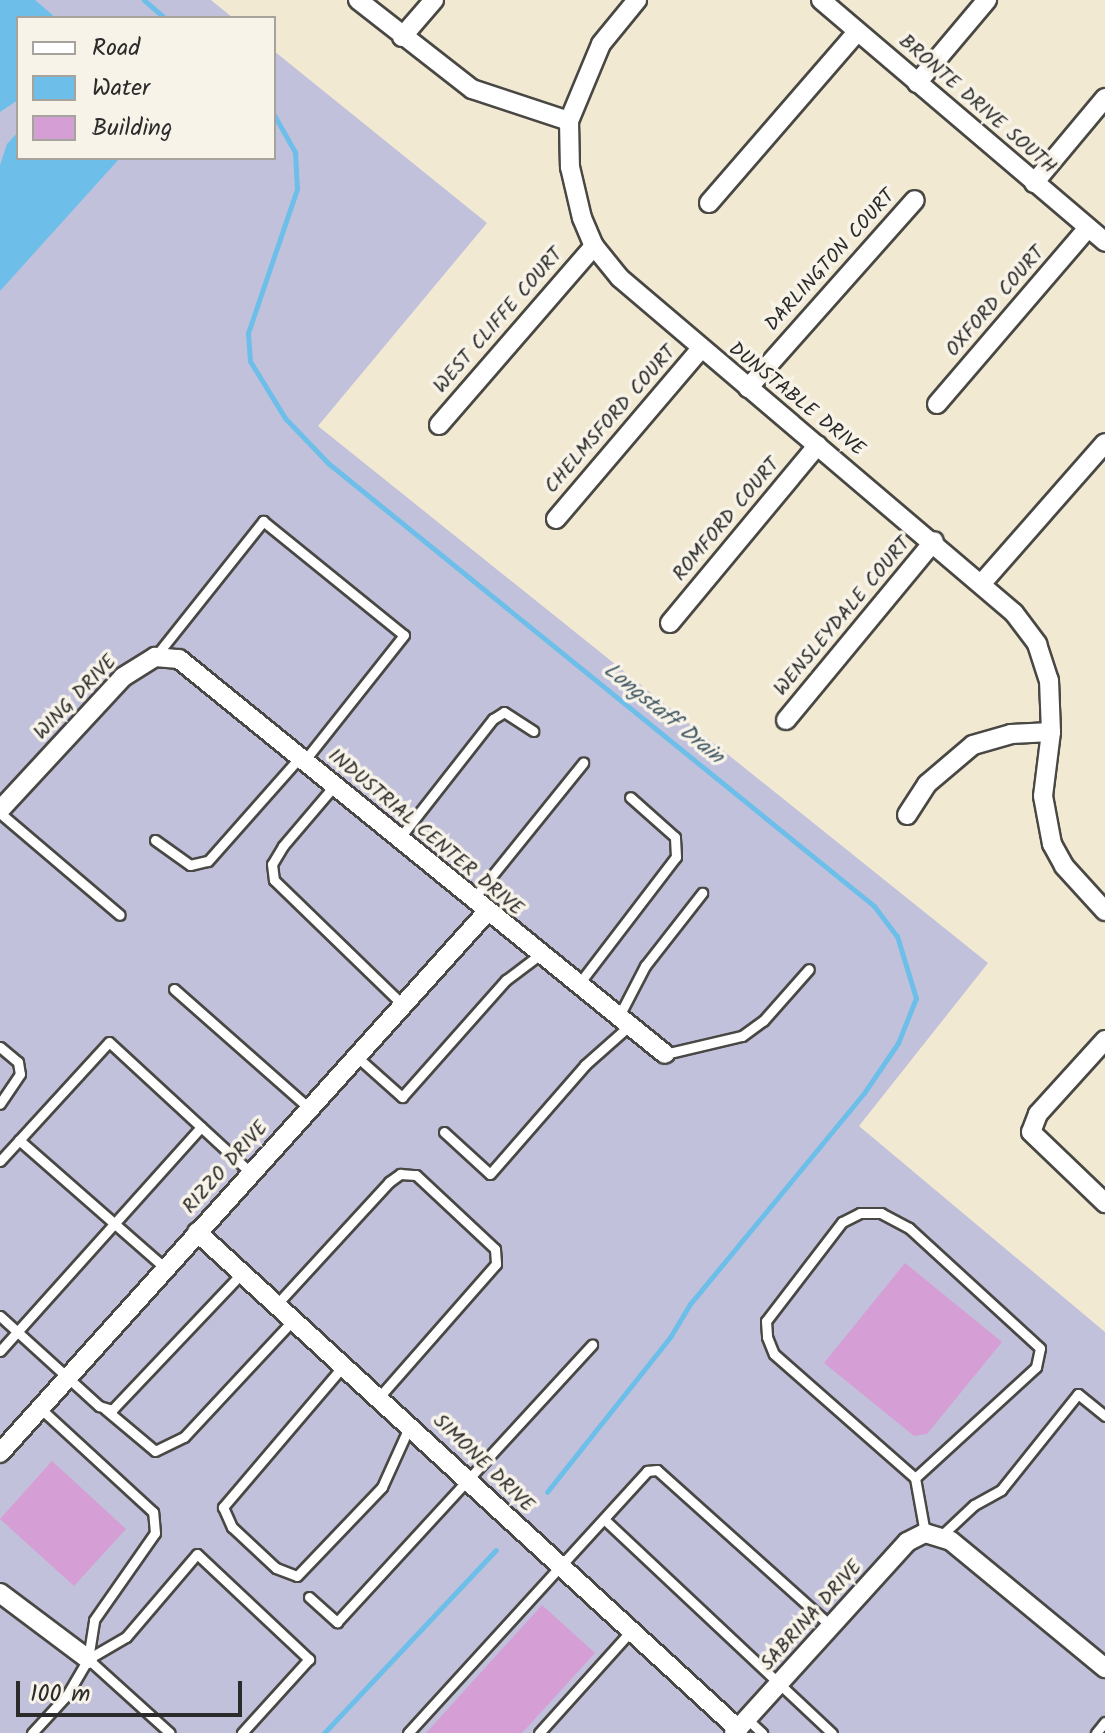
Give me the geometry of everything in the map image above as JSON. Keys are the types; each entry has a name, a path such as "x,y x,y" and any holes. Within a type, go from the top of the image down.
{"street":[{"path":"358,0 472,89 569,121 601,44 637,0"},
{"path":"402,37 434,0"},
{"name":"BRONTE DRIVE SOUTH","path":"821,0 1105,242"},
{"path":"917,83 987,0"},
{"path":"709,203 857,32"},
{"path":"1034,183 1105,98"},
{"name":"DUNSTABLE DRIVE","path":"569,121 574,192 594,246 649,306 982,583 1037,644 1049,680 1051,732 1043,796 1052,844 1064,866 1105,911"},
{"name":"DARLINGTON COURT","path":"748,388 915,200"},
{"name":"OXFORD COURT","path":"937,404 1088,228"},
{"name":"WEST CLIFFE COURT","path":"439,425 594,246"},
{"name":"CHELMSFORD COURT","path":"556,519 700,350"},
{"path":"982,583 1105,443"},
{"name":"ROMFORD COURT","path":"670,623 818,445"},
{"name":"WENSLEYDALE COURT","path":"786,720 934,541"},
{"name":"INDUSTRIAL CENTER DRIVE","path":"155,657 179,659 193,668 479,907 665,1054"},
{"name":"WING DRIVE","path":"0,812 123,677 155,657"},
{"path":"907,815 927,784 973,745 1011,734 1051,732"},
{"name":"RIZZO DRIVE","path":"0,1453 403,1005 479,907"},
{"path":"1105,1040 1038,1114 1031,1132 1105,1203"},
{"name":"SIMONE DRIVE","path":"197,1232 410,1425 561,1568 740,1727"},
{"path":"934,1534 1105,1668"},
{"name":"SABRINA DRIVE","path":"740,1727 907,1542 934,1534"},
{"path":"0,1593 88,1659"}],"lane":[{"path":"155,657 263,521 404,635 302,759 208,861 190,865 155,840"},
{"path":"398,840 493,719 504,712 533,731"},
{"path":"479,907 583,763"},
{"path":"334,786 283,846 272,864 274,880 403,1005"},
{"path":"578,985 676,857 675,837 630,797"},
{"path":"0,812 120,915"},
{"path":"444,1132 490,1174 624,1022 645,966 702,893"},
{"path":"356,1056 402,1097 506,980 539,955"},
{"path":"665,1054 742,1036 763,1021 809,969"},
{"path":"174,989 309,1108"},
{"path":"0,1161 109,1042 251,1173"},
{"path":"0,1047 18,1062 20,1074 0,1104"},
{"path":"0,1351 201,1127"},
{"path":"19,1140 165,1268"},
{"path":"277,1304 389,1182 400,1174 416,1175 495,1249 496,1264 379,1397"},
{"path":"915,1478 1036,1367 1040,1348 909,1228 881,1213 860,1213 842,1222 766,1321 767,1337 774,1354 915,1478 934,1534 1001,1490 1078,1394 1105,1416"},
{"path":"105,1409 117,1407 243,1273"},
{"path":"0,1316 155,1451 184,1437 294,1319"},
{"path":"309,1597 337,1622 592,1345"},
{"path":"344,1365 223,1507 232,1527 276,1568 297,1576 382,1487 410,1425"},
{"path":"32,1733 67,1695 88,1659 94,1620 155,1533 153,1512 40,1408"},
{"path":"408,1733 606,1521 647,1471 657,1470 832,1627"},
{"path":"606,1521 832,1733"},
{"path":"88,1659 126,1637 197,1554 309,1659 242,1733"},
{"path":"539,1733 631,1631"},
{"path":"88,1659 170,1733"},
{"path":"1096,1733 1105,1722"},
{"path":"740,1727 762,1733"}],"shaded area":[{"path":"0,0 211,0 231,16 16,16 16,160 276,160 276,53 487,223 318,426 988,963 859,1126 1105,1332 1105,1733 0,1733"}],"water":[{"path":"0,0 35,0 54,16 16,16 16,101 0,112"},
{"path":"16,134 16,160 118,160 0,291 0,165 7,144"}],"building":[{"path":"905,1263 1002,1342 927,1434 914,1436 824,1363"},
{"path":"52,1461 126,1529 74,1586 0,1519"},
{"path":"542,1605 595,1653 522,1733 426,1733"}],"waterway":[{"name":"Longstaff Drain","path":"144,0 163,16"},
{"name":"Longstaff Drain","path":"276,119 295,152 297,189 248,333 250,361 285,418 328,463 874,906 897,936 916,998 898,1043 864,1093 690,1304 671,1336 547,1492"},
{"path":"324,1733 496,1550"}]}
